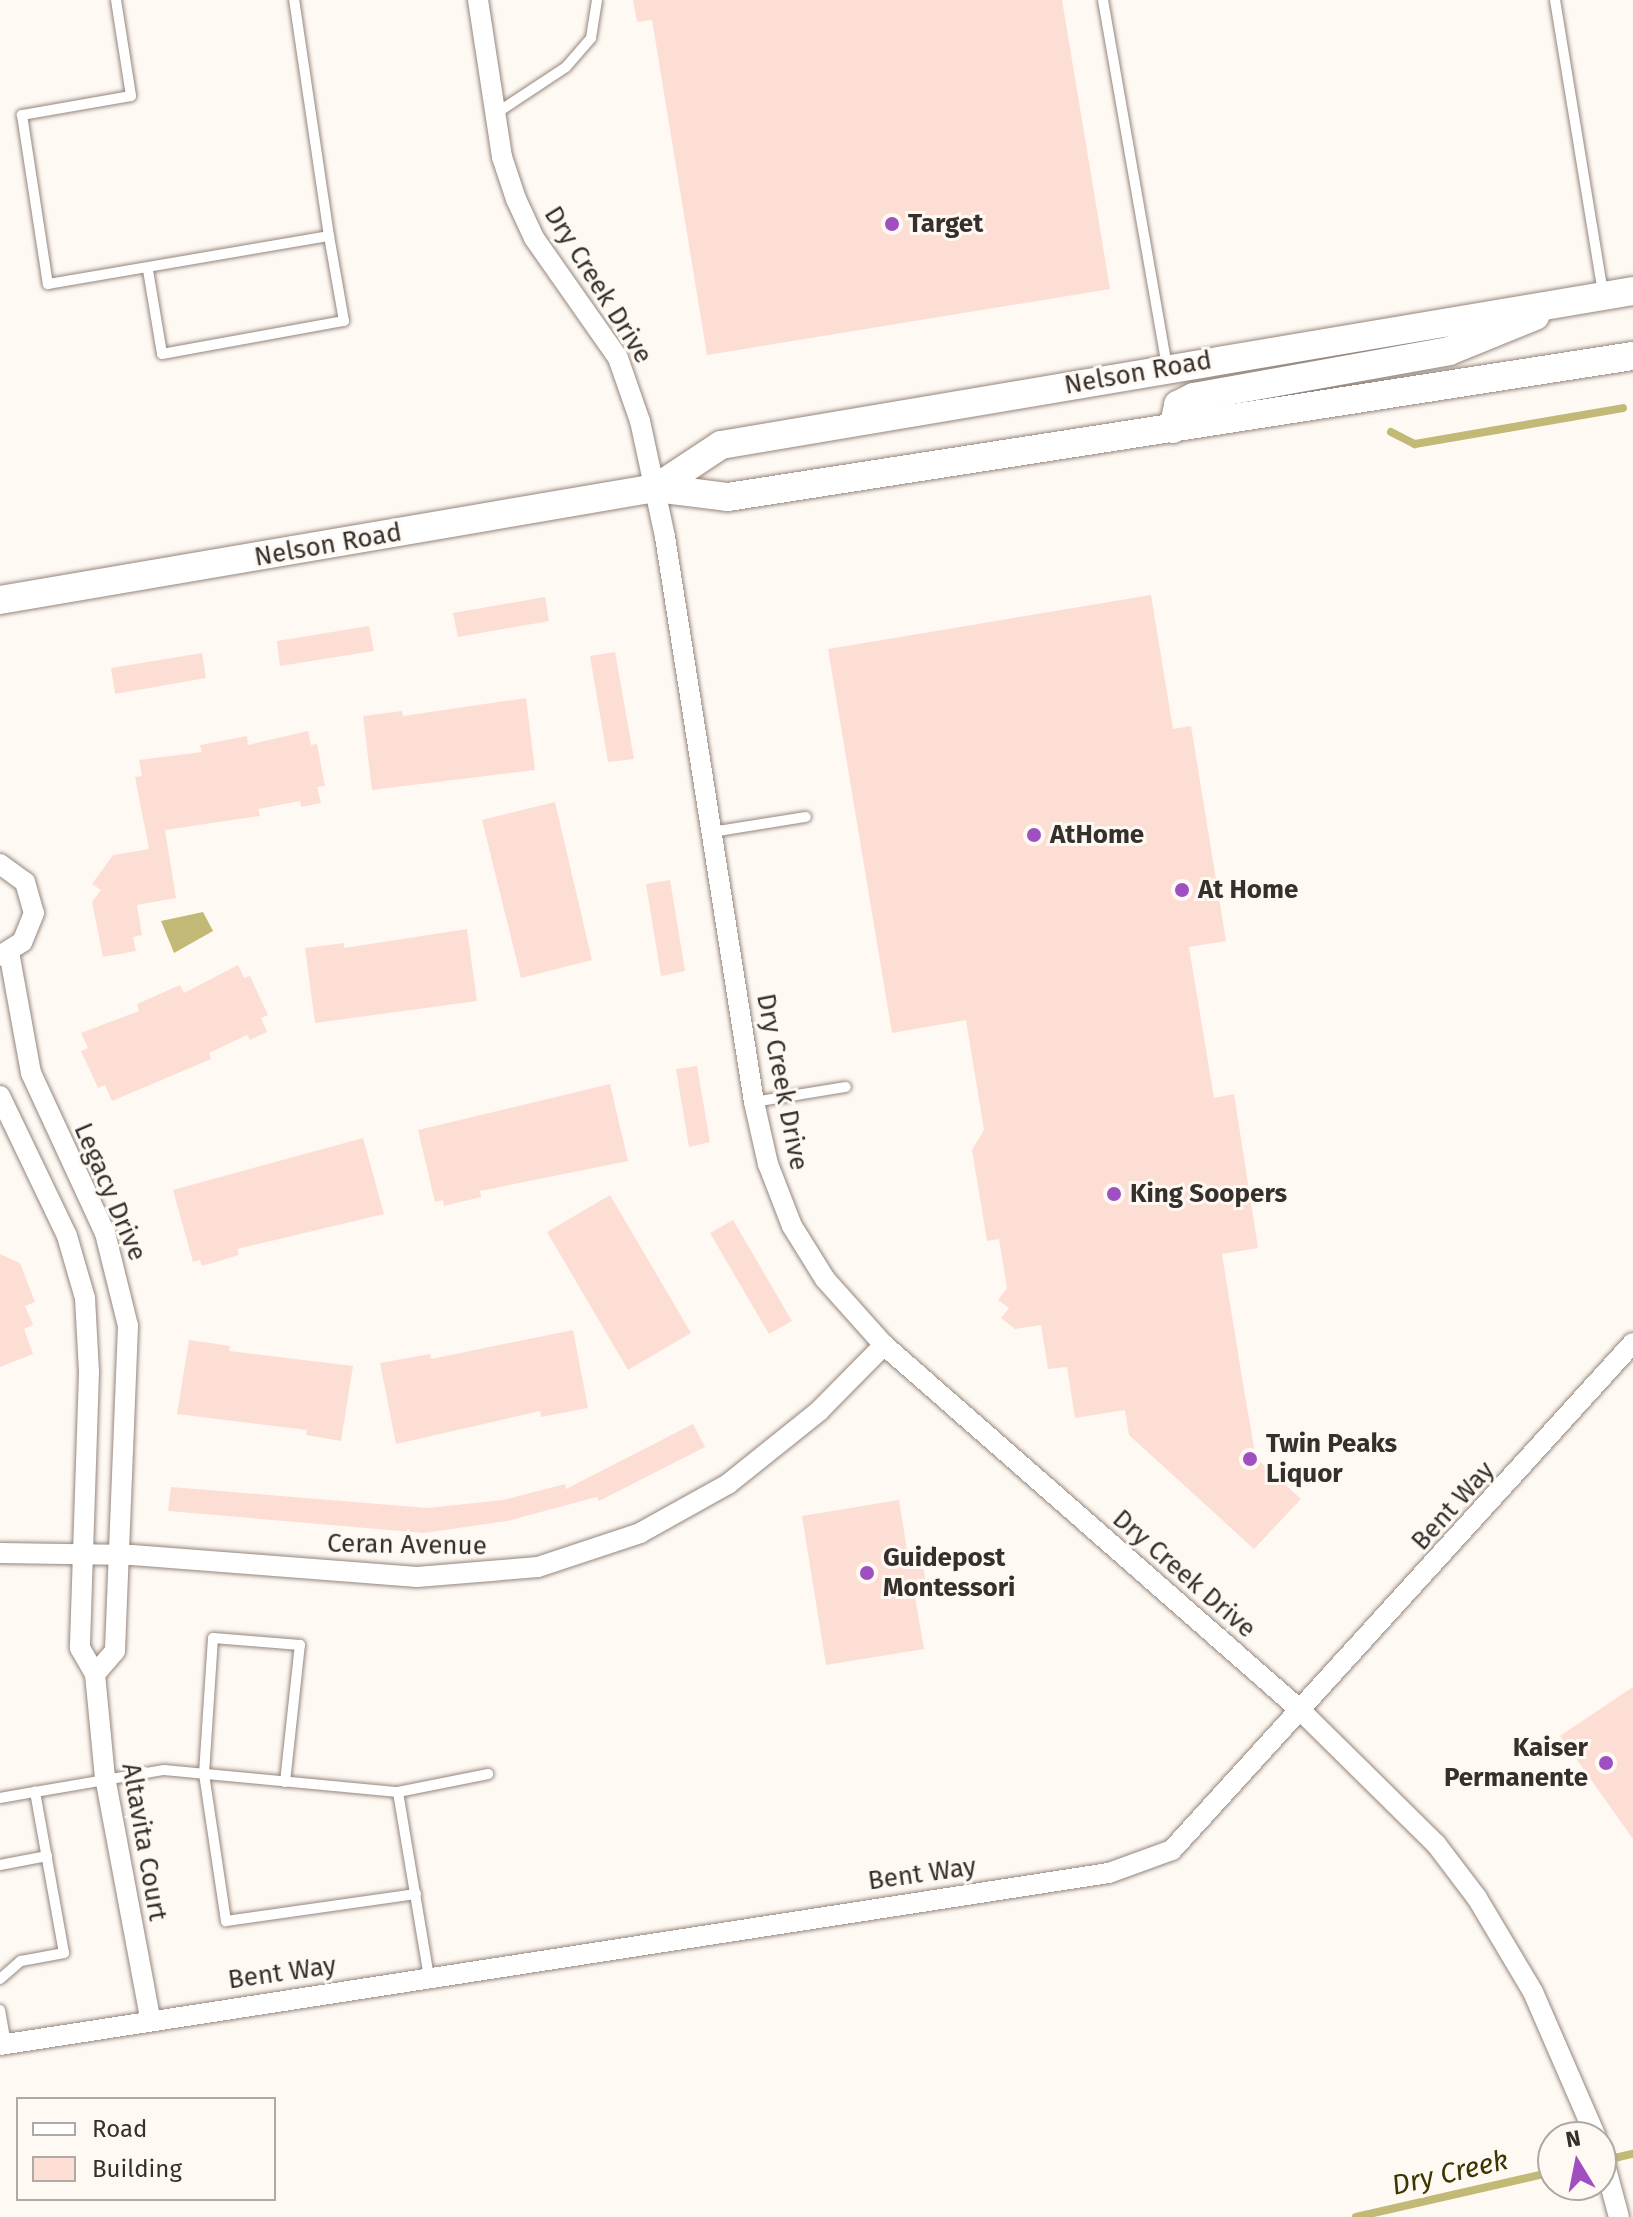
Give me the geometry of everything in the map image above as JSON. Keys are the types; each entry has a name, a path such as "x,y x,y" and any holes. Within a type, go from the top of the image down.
{"main road":[{"name":"Nelson Road","path":"656,488 721,445 1167,367 1633,291"},
{"path":"1173,429 1178,405 1194,397 1449,351 1501,334 1556,305"},
{"name":"Nelson Road","path":"0,600 656,488 728,497 1633,356"}],"street":[{"name":"Dry Creek Drive","path":"478,0 502,157 525,220 625,373 656,488 754,1102 768,1164 792,1226 825,1279 884,1345 1299,1709 1436,1844 1477,1898 1533,1992 1589,2121"},
{"path":"0,864 20,876 34,905 27,936 5,954"},
{"name":"Legacy Drive","path":"5,954 31,1073 105,1233 123,1295 127,1400 120,1555"},
{"path":"0,1096 60,1221 85,1298 89,1343 83,1553"},
{"name":"Bent Way","path":"3,2044 150,2018 1109,1873 1172,1850 1633,1343"},
{"name":"Ceran Avenue","path":"0,1553 120,1555 427,1577 511,1572 561,1561 640,1533 728,1484 819,1411 884,1345"},
{"name":"Altavita Court","path":"83,1553 80,1648 95,1674 105,1777 150,2018"},
{"path":"95,1674 115,1651 120,1555"}],"lane":[{"path":"116,0 131,96 22,115 48,284 148,270 329,236"},
{"path":"148,270 162,354 344,321 294,0"},
{"path":"495,114 566,67 591,38 597,0"},
{"path":"1103,0 1167,367"},
{"path":"1555,0 1603,296"},
{"path":"712,832 806,817"},
{"path":"754,1102 846,1087"},
{"path":"285,1782 300,1645 213,1638 204,1774 226,1921 416,1894"},
{"path":"0,1798 105,1777 164,1770 398,1792 488,1774"},
{"path":"0,1979 21,1961 64,1953 35,1792"},
{"path":"398,1792 429,1977"},
{"path":"0,1865 47,1856"},
{"path":"0,2010 3,2044"}],"shaded area":[{"path":"203,912 213,931 174,953 161,921"}],"building":[{"name":"Target","path":"633,0 1062,0 1110,289 707,355 652,20 637,22"},
{"path":"1151,595 1173,729 1191,726 1226,941 1189,947 1214,1098 1234,1094 1258,1248 1222,1254 1244,1390 1256,1458 1301,1499 1254,1549 1129,1435 1125,1410 1075,1418 1067,1367 1048,1369 1041,1325 1015,1329 1001,1318 1009,1308 998,1300 1007,1288 999,1239 987,1241 972,1150 984,1130 966,1020 892,1033 828,649"},
{"path":"545,597 549,621 458,637 453,613"},
{"path":"369,626 374,651 280,666 277,641"},
{"path":"615,652 634,759 608,762 590,656"},
{"path":"202,653 206,678 115,694 111,668"},
{"path":"526,698 535,770 372,790 363,716 402,711 403,716"},
{"path":"308,731 311,745 317,744 325,786 317,787 321,803 301,807 300,801 258,809 260,816 165,830 176,898 137,905 142,935 133,937 136,951 103,957 92,902 101,890 92,884 113,855 149,849 135,777 142,776 139,760 202,752 200,745 247,736 248,745"},
{"path":"555,802 592,960 521,978 482,820"},
{"path":"670,880 685,971 661,976 646,884"},
{"path":"467,929 477,1001 315,1023 305,948 344,943 344,948"},
{"path":"238,965 244,978 250,976 268,1015 261,1018 267,1032 250,1040 247,1035 209,1053 211,1059 112,1101 105,1085 98,1088 81,1051 88,1048 81,1033 139,1011 137,1004 180,985 184,993"},
{"path":"697,1066 710,1142 689,1147 676,1069"},
{"path":"610,1084 628,1161 480,1191 481,1197 444,1206 443,1200 435,1202 418,1130"},
{"path":"363,1138 384,1214 237,1249 239,1255 202,1266 200,1260 193,1262 173,1190"},
{"path":"610,1195 691,1333 628,1370 547,1232"},
{"path":"733,1220 792,1321 769,1334 710,1233"},
{"path":"0,1254 20,1263 35,1302 25,1306 33,1325 24,1329 33,1354 0,1367"},
{"path":"573,1330 588,1408 541,1417 540,1411 396,1444 380,1363 430,1354 431,1359"},
{"path":"189,1340 230,1346 229,1351 353,1366 341,1441 306,1435 307,1430 177,1414"},
{"path":"693,1424 705,1447 599,1501 597,1497 507,1521 424,1533 168,1511 171,1487 427,1508 503,1500 565,1484 566,1489"},
{"name":"Guidepost Montessori","path":"899,1500 909,1562 922,1560 926,1583 913,1585 924,1649 826,1665 802,1516"},
{"name":"Kaiser Permanente","path":"1633,1687 1633,1839 1560,1736"}],"waterway":[{"path":"1391,432 1415,444 1623,408"},
{"name":"Dry Creek","path":"1617,2158 1633,2154"},
{"name":"Dry Creek","path":"1356,2217 1537,2176"}],"place":[{"name":"Target","path":"892,224"},
{"name":"AtHome","path":"1034,835"},
{"name":"At Home","path":"1182,890"},
{"name":"King Soopers","path":"1114,1194"},
{"name":"Twin Peaks Liquor","path":"1250,1459"},
{"name":"Guidepost Montessori","path":"867,1573"},
{"name":"Kaiser Permanente","path":"1606,1763"}]}
